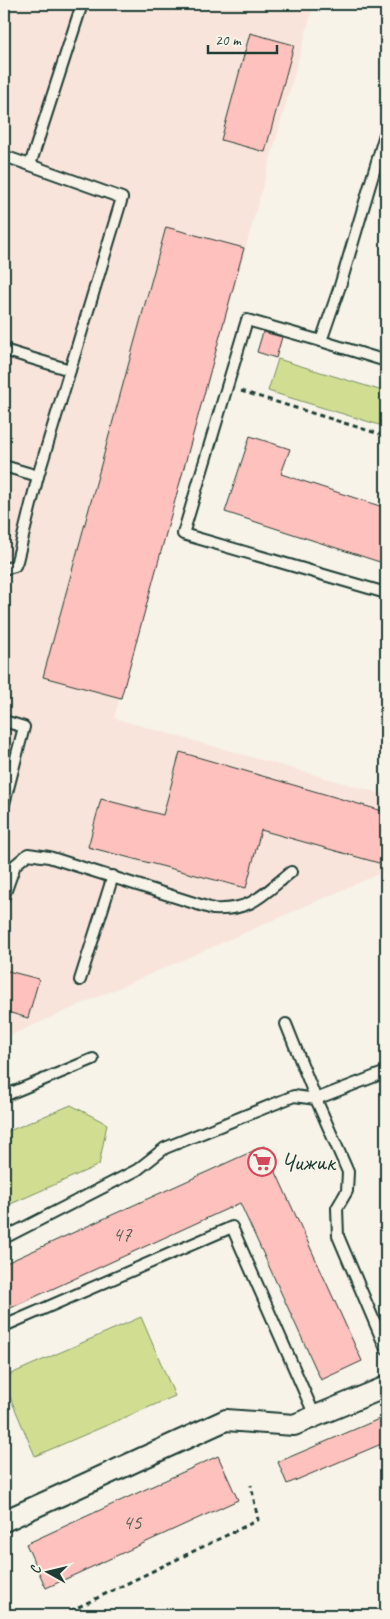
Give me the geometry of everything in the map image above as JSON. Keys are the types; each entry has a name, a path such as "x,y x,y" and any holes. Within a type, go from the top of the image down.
{"street":[{"path":"4,1519 226,1420 294,1425 386,1387"}],"lane":[{"path":"30,165 82,4"},
{"path":"321,341 340,286 386,131"},
{"path":"4,156 122,198 38,476 15,566 4,569"},
{"path":"386,361 247,320 183,534 386,593"},
{"path":"4,350 70,370"},
{"path":"4,466 38,476"},
{"path":"4,721 24,727 4,804"},
{"path":"4,896 15,865 28,854 49,856 213,909 230,910 248,906 291,872"},
{"path":"80,980 113,876"},
{"path":"286,1024 348,1172 348,1191 337,1208 338,1236 386,1349"},
{"path":"4,1096 93,1058"},
{"path":"4,1238 137,1170 166,1148 294,1096 316,1099 386,1072"},
{"path":"4,1326 232,1227 316,1416"}],"path":[{"path":"226,387 386,436"},
{"path":"62,1615 258,1520 251,1485"},
{"path":"4,1594 12,1615"}],"shaded area":[{"path":"4,4 314,4 114,718 386,795 386,871 4,1038"}],"green space":[{"path":"278,359 386,392 386,427 268,391"},
{"path":"71,1105 107,1124 99,1165 4,1207 4,1133"},
{"path":"141,1317 175,1396 35,1456 4,1383 4,1377"}],"building":[{"path":"250,33 294,45 265,152 221,140"},
{"path":"166,227 244,248 121,698 43,677"},
{"path":"263,332 282,337 276,358 257,352"},
{"path":"250,436 290,449 281,474 386,508 386,564 225,512"},
{"path":"180,752 386,812 386,865 261,830 246,888 88,847 101,799 163,815"},
{"path":"4,970 39,979 28,1018 4,1011"},
{"path":"264,1146 362,1361 321,1380 240,1203 4,1311 4,1264"},
{"path":"386,1416 386,1442 287,1484 278,1462"},
{"path":"218,1456 238,1500 46,1588 26,1544"}],"place":[{"name":"Чижик","path":"262,1162"}]}
